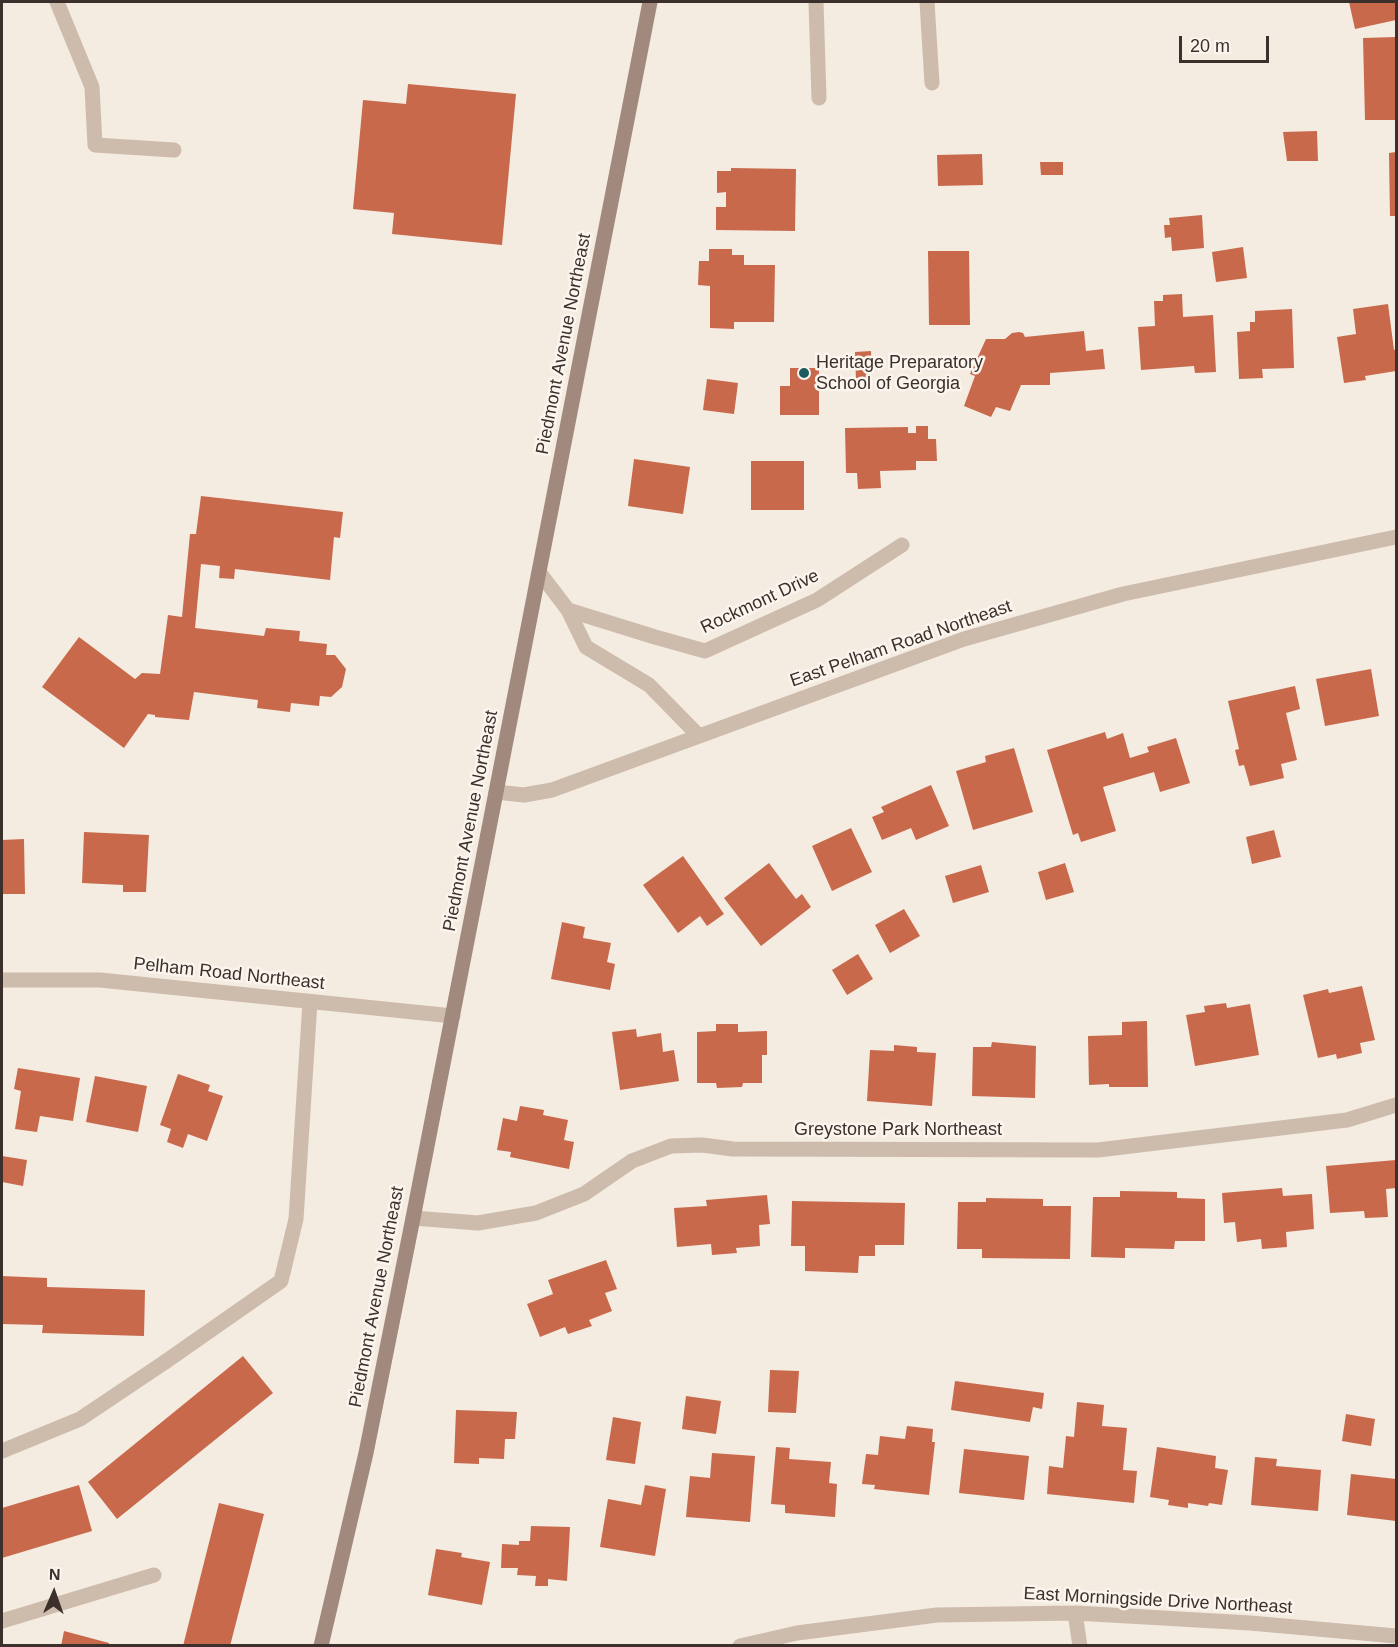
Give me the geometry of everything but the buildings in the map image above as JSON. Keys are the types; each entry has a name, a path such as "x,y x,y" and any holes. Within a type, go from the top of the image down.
{"main road":[{"name":"Piedmont Avenue Northeast","path":"321,1646 366,1453 650,2"}],"street":[{"path":"57,2 93,87 95,145 174,150"},
{"path":"816,2 819,98"},
{"path":"927,2 933,83"},
{"name":"East Pelham Road Northeast","path":"496,792 524,795 552,790 964,639 1123,594 1396,537"},
{"name":"Rockmont Drive","path":"568,610 705,651 817,600 902,545"},
{"path":"539,572 568,610 586,647 649,686 699,736"},
{"name":"Pelham Road Northeast","path":"2,980 100,980 453,1016"},
{"path":"2,1451 80,1419 281,1281 296,1219 310,1002"},
{"name":"Greystone Park Northeast","path":"413,1218 478,1222 537,1213 584,1194 632,1161 670,1146 702,1145 733,1149 1098,1150 1347,1119 1396,1105"},
{"path":"2,1621 154,1575"},
{"path":"1075,1613 1080,1646"},
{"name":"East Morningside Drive Northeast","path":"740,1646 796,1633 937,1615 1075,1613 1250,1623 1396,1636"}],"place":[{"name":"Heritage Preparatory School of Georgia","path":"804,373"}]}
